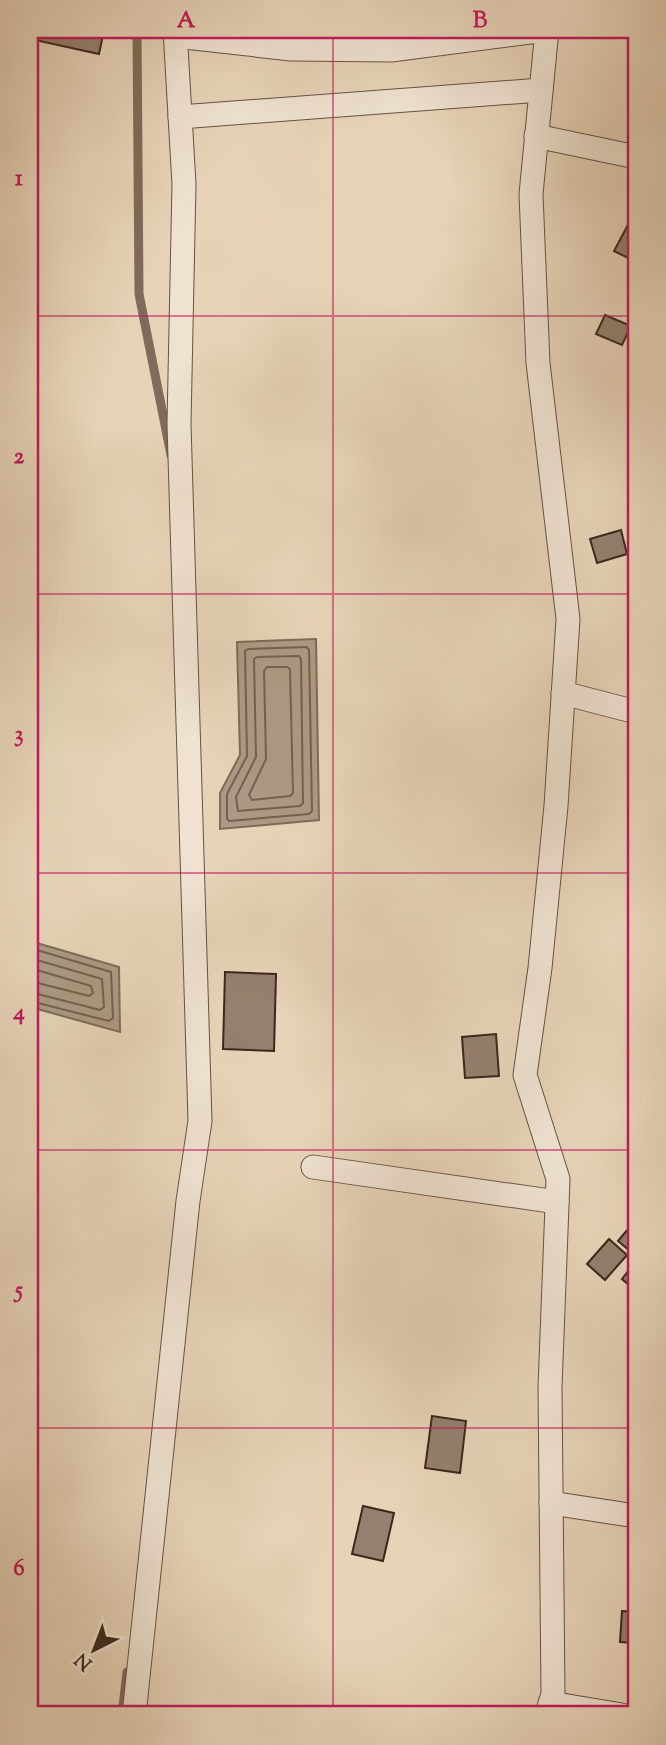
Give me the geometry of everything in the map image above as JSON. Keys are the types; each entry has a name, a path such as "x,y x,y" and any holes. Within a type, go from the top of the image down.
{"street":[{"path":"134,1715 188,1201 200,1121 179,424 184,184 175,33 291,49 391,50 546,30 531,194 538,363 568,619 556,806 540,968 525,1076 558,1179 550,1387 553,1694 549,1709 622,1715"},
{"path":"180,117 541,90"},
{"path":"536,136 636,157"},
{"path":"563,693 636,712"},
{"path":"313,1167 557,1202"},
{"path":"551,1503 636,1516"}],"water":[{"path":"316,639 319,820 220,829 220,793 240,755 237,642"},
{"path":"30,941 119,967 120,1032 30,1007"}],"building":[{"path":"37,30 104,30 99,54 35,40"},
{"path":"629,223 636,227 636,262 614,251"},
{"path":"605,315 631,326 622,345 596,334"},
{"path":"621,530 627,554 597,563 590,539"},
{"path":"225,972 276,974 274,1051 223,1049"},
{"path":"496,1034 499,1076 465,1078 462,1037"},
{"path":"634,1222 636,1223 636,1256 618,1241"},
{"path":"609,1239 627,1255 605,1280 587,1264"},
{"path":"636,1261 636,1291 622,1279"},
{"path":"432,1416 466,1421 460,1473 425,1468"},
{"path":"363,1506 394,1513 383,1561 352,1554"},
{"path":"622,1611 636,1612 636,1643 620,1642"}],"waterway":[{"path":"137,30 139,294 171,455"},
{"path":"122,1715 127,1672"}]}
